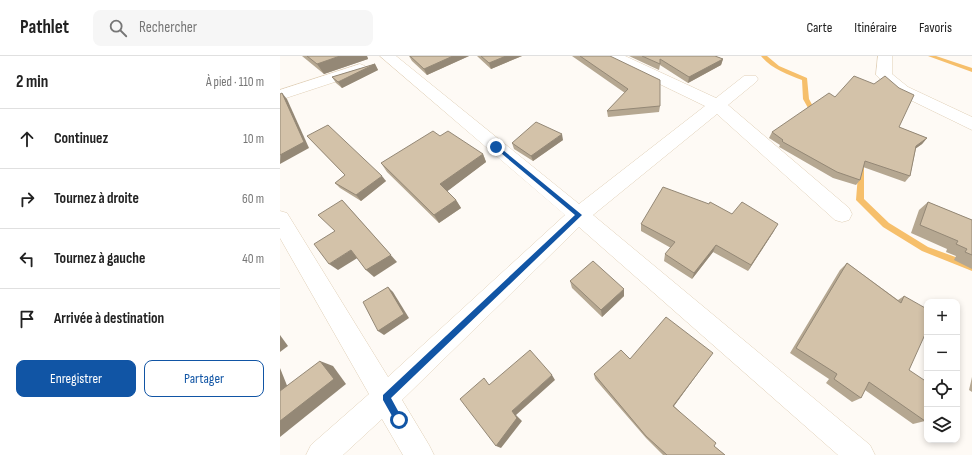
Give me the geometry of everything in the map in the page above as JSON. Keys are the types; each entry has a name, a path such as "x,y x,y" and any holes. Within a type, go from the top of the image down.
{"street":[{"path":"613,56 717,105 842,214"},
{"path":"885,56 884,74 902,90 972,124"},
{"path":"280,96 389,57 579,215 860,455"},
{"path":"321,455 386,398 579,215 750,79"},
{"path":"280,219 419,455"}],"building":[{"path":"307,56 340,56 317,64"},
{"path":"410,56 453,56 424,69"},
{"path":"481,56 506,56 489,63"},
{"path":"580,56 610,56 660,80 660,106 607,111 628,89"},
{"path":"642,56 715,56 723,59 689,77 660,59 660,64"},
{"path":"375,64 338,82 332,77"},
{"path":"854,76 874,84 885,76 899,88 914,95 899,127 927,138 916,146 910,176 865,161 860,180 837,172 783,142 783,140 772,132 829,93 835,97"},
{"path":"282,93 304,142 280,155 280,94"},
{"path":"536,122 562,134 531,156 512,143"},
{"path":"328,125 382,176 356,195 335,183 345,175 307,136"},
{"path":"433,131 440,136 448,131 483,154 440,184 456,200 434,215 381,163"},
{"path":"663,187 709,204 710,202 732,214 742,202 778,224 751,265 716,245 694,273 665,254 675,242 641,224"},
{"path":"342,200 391,255 366,270 351,250 329,264 314,244 335,231 318,215"},
{"path":"928,202 972,220 972,255 965,252 967,249 956,244 958,241 920,225"},
{"path":"593,261 624,289 601,310 570,281"},
{"path":"847,263 901,303 904,296 924,307 924,337 909,370 924,380 924,420 869,382 861,398 834,379 837,374 796,348"},
{"path":"388,287 404,314 378,331 363,302"},
{"path":"666,317 713,353 673,406 716,443 714,446 725,455 667,455 646,436 594,374 621,350 630,359"},
{"path":"530,350 552,375 512,411 517,418 496,446 460,399 484,378 489,385"},
{"path":"320,361 334,379 280,421 280,391"}],"waterway":[{"path":"764,56 777,67 805,79 806,99 814,114"},
{"path":"931,56 972,70"},
{"path":"861,164 860,200 886,225 925,249 972,267"}],"route":[{"path":"399,420 386,398 579,215 496,147"}]}
